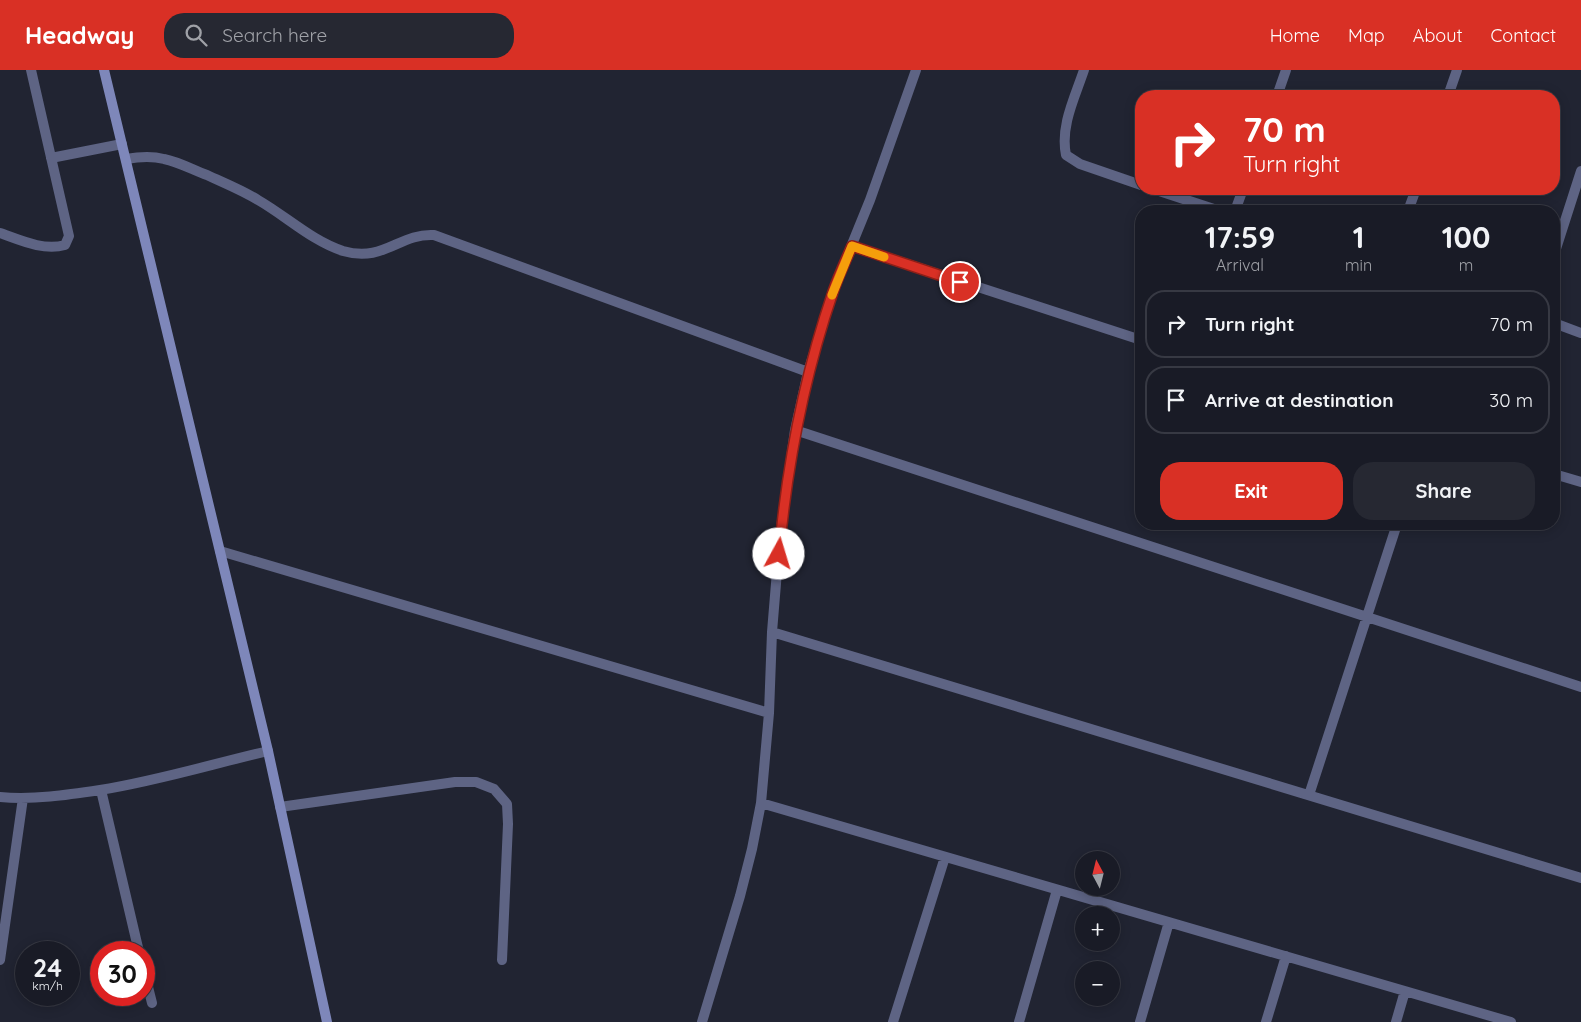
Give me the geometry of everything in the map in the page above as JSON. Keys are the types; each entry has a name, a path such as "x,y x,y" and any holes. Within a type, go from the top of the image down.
{"street":[{"path":"0,233 37,245 56,248 65,246 69,236 31,70"},
{"path":"104,70 268,751 327,1022"},
{"path":"702,1022 740,896 761,803 769,713 772,632 780,535 795,430 808,372 833,291 874,191 916,70"},
{"path":"1084,70 1065,126 1063,141 1066,155 1080,164 1135,183"},
{"path":"1279,90 1286,70"},
{"path":"1450,90 1457,70"},
{"path":"51,158 122,144"},
{"path":"126,159 163,159 238,188 319,239 341,250 356,254 375,253 422,234 434,235 808,372"},
{"path":"1560,236 1581,171"},
{"path":"1171,195 1202,205"},
{"path":"852,246 1135,338"},
{"path":"1560,325 1581,332"},
{"path":"795,430 1581,687"},
{"path":"1560,476 1581,482"},
{"path":"1309,795 1395,530"},
{"path":"220,551 769,713"},
{"path":"772,632 1581,878"},
{"path":"0,797 23,798 73,795 121,787 268,751"},
{"path":"280,807 455,782 476,782 494,789 507,804 508,824 502,960"},
{"path":"100,790 136,941"},
{"path":"0,960 23,798"},
{"path":"761,803 1511,1022"},
{"path":"893,1022 945,857"},
{"path":"1019,1022 1057,890"},
{"path":"1140,1022 1169,922"},
{"path":"1266,1022 1286,956"},
{"path":"1396,1022 1405,991"}],"slow traffic":[{"path":"832,295 852,246 884,257"}],"route":[{"path":"779,554 795,430 808,372 833,291 852,246 960,282"}]}
